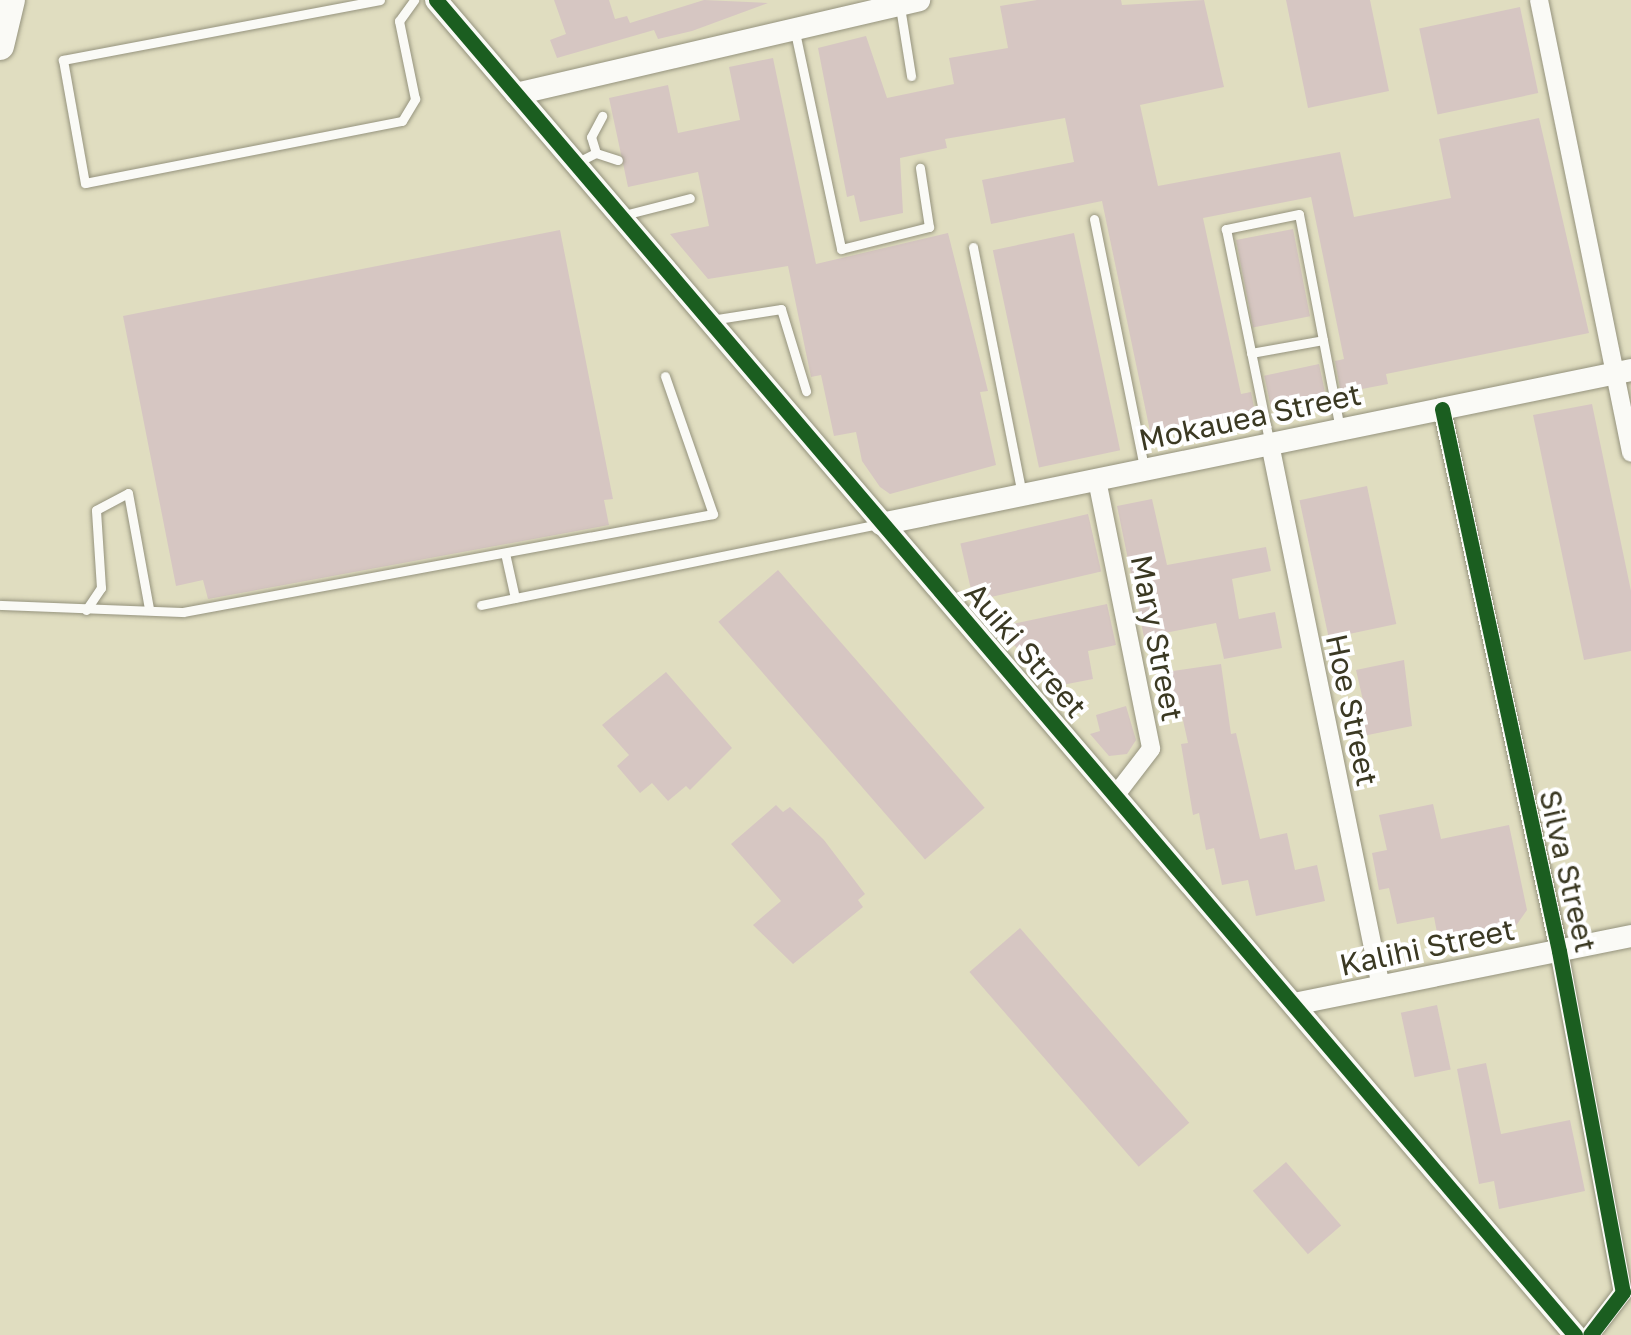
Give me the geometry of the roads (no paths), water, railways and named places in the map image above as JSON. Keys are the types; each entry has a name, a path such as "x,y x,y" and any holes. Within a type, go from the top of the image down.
{"main road":[{"path":"0,46 11,0"}],"street":[{"name":"Auiki Street","path":"436,0 704,321 1575,1335"},
{"path":"1539,0 1623,371 1631,453"},
{"path":"516,94 906,2"},
{"name":"Mokauea Street","path":"881,524 1623,371"},
{"name":"Silva Street","path":"1442,409 1559,950 1623,1292 1590,1335"},
{"name":"Hoe Street","path":"1270,444 1382,987"},
{"name":"Mary Street","path":"1097,480 1152,749 1115,796"},
{"name":"Kalihi Street","path":"1294,1004 1631,936"}],"lane":[{"path":"380,0 62,60 85,183 402,122 414,99 399,21 414,0"},
{"path":"906,2 912,76"},
{"path":"794,29 840,249 929,228 920,168"},
{"path":"596,153 591,136 602,116"},
{"path":"574,164 596,153 618,160"},
{"path":"617,217 690,198"},
{"path":"1270,444 1226,229 1299,214 1340,429"},
{"path":"1094,219 1145,470"},
{"path":"973,246 1023,495"},
{"path":"704,321 782,308 806,391"},
{"path":"1251,353 1323,340"},
{"path":"0,605 184,612 250,603 713,514 665,376"},
{"path":"86,610 100,588 96,510 128,492 149,608"},
{"path":"481,605 881,524"},
{"path":"505,554 515,598"}]}
